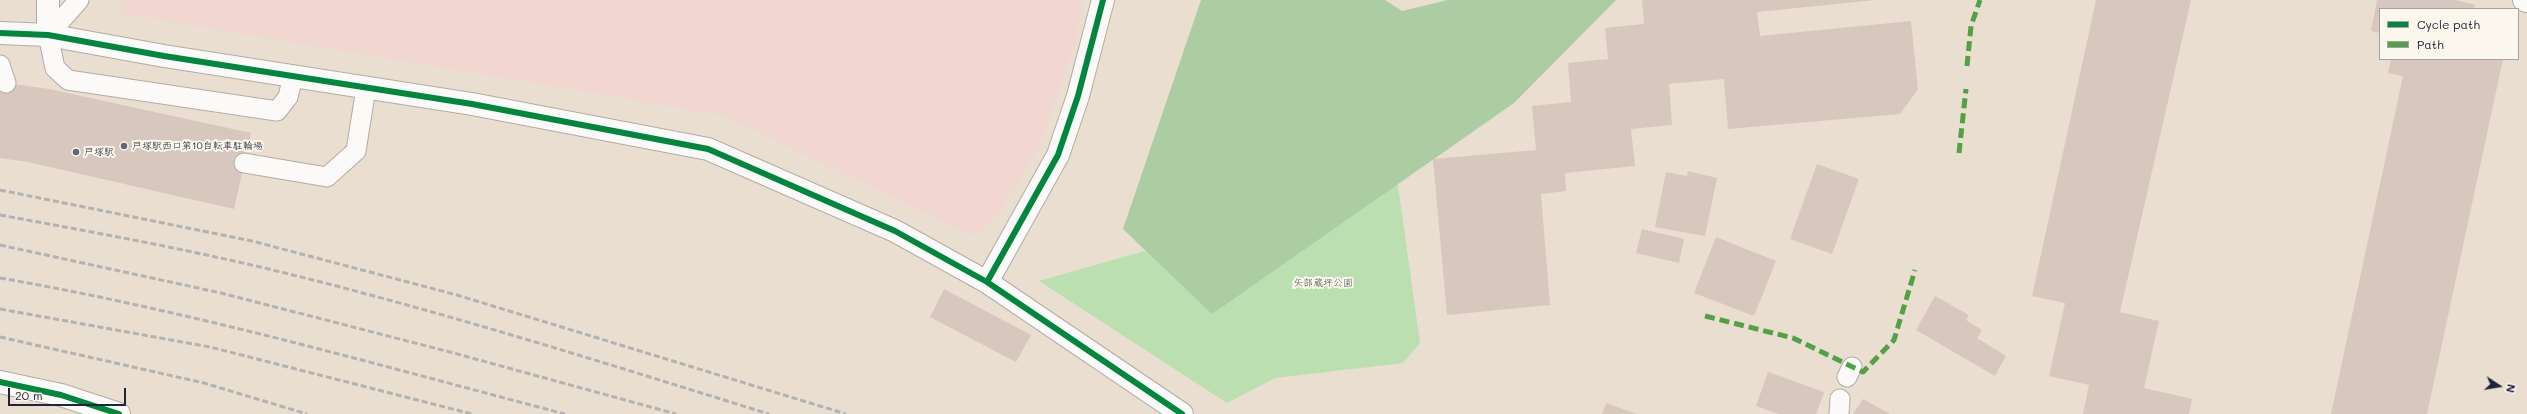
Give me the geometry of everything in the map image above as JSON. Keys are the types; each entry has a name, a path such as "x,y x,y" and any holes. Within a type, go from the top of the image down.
{"street":[{"path":"48,0 48,35"},
{"path":"987,282 1058,155 1078,96 1103,0"},
{"path":"0,33 48,35 366,88 472,104 708,149 895,231 987,282 1182,414"},
{"path":"0,382 64,404 119,414"}],"lane":[{"path":"80,0 48,35 56,68 68,80 277,111 288,97 293,76"},
{"path":"0,65 6,83"},
{"path":"244,163 327,177 356,151 366,88"}],"shaded area":[{"path":"122,0 1083,0 1075,44 1037,152 1004,205 974,236 722,115 120,13"}],"green space":[{"path":"1201,0 1385,0 1402,11 1448,0 1616,0 1514,103 1212,314 1123,229"},
{"name":"矢部蔵坪公園","path":"1393,150 1420,343 1403,363 1275,378 1227,403 1039,281 1250,221"}],"building":[{"path":"1642,0 1876,0 1757,12 1760,36 1911,21 1918,89 1900,114 1728,129 1724,79 1669,84 1672,125 1631,129 1635,166 1565,173 1566,191 1541,194 1550,305 1447,315 1433,159 1536,150 1532,106 1571,102 1568,63 1608,59 1605,28 1644,24"},
{"path":"2096,0 2191,0 2120,312 2159,321 2144,388 2192,399 2189,414 2083,414 2089,385 2049,376 2065,303 2032,296"},
{"path":"2377,0 2456,0 2475,5 2474,8 2379,8 2379,33 2371,31"},
{"path":"2391,60 2503,60 2427,414 2331,414 2403,76 2388,73"},
{"name":"戸塚駅西口第10自転車駐輪場","path":"0,82 49,89 251,133 234,209 28,162 0,158"},
{"path":"1817,164 1859,179 1832,254 1790,239"},
{"path":"1688,171 1717,178 1705,236 1655,227 1666,172 1687,176"},
{"path":"1642,229 1684,239 1679,263 1636,253"},
{"path":"1716,237 1776,261 1754,316 1694,293"},
{"path":"944,289 1031,335 1016,362 930,317"},
{"path":"1935,296 1969,315 1966,320 1982,330 1977,338 2006,356 1995,376 1916,330"},
{"path":"1768,372 1824,392 1816,414 1779,414 1756,406"},
{"path":"1863,399 1890,414 1853,414"},
{"path":"1606,403 1637,414 1602,414"}],"railway":[{"path":"0,190 252,241 457,295 846,414"},
{"path":"0,215 184,250 257,266 353,290 532,341 769,414"},
{"path":"0,245 221,293 450,352 676,414"},
{"path":"0,278 143,306 284,340 565,414"},
{"path":"0,309 210,347 472,414"},
{"path":"0,337 204,383 307,414"}],"marked path":[{"path":"1967,66 1971,26 1980,0"},
{"path":"1959,153 1966,89"},
{"path":"1705,316 1793,338 1863,372 1894,340 1915,270"}],"cycle path":[{"path":"987,282 1058,155 1078,96 1103,0"},
{"path":"0,33 48,35 164,56 472,104 708,149 895,231 987,282 1182,414"},
{"path":"0,382 61,395 119,414"}],"place":[{"name":"戸塚駅西口第10自転車駐輪場","path":"124,146"},
{"name":"戸塚駅","path":"76,152"}]}
